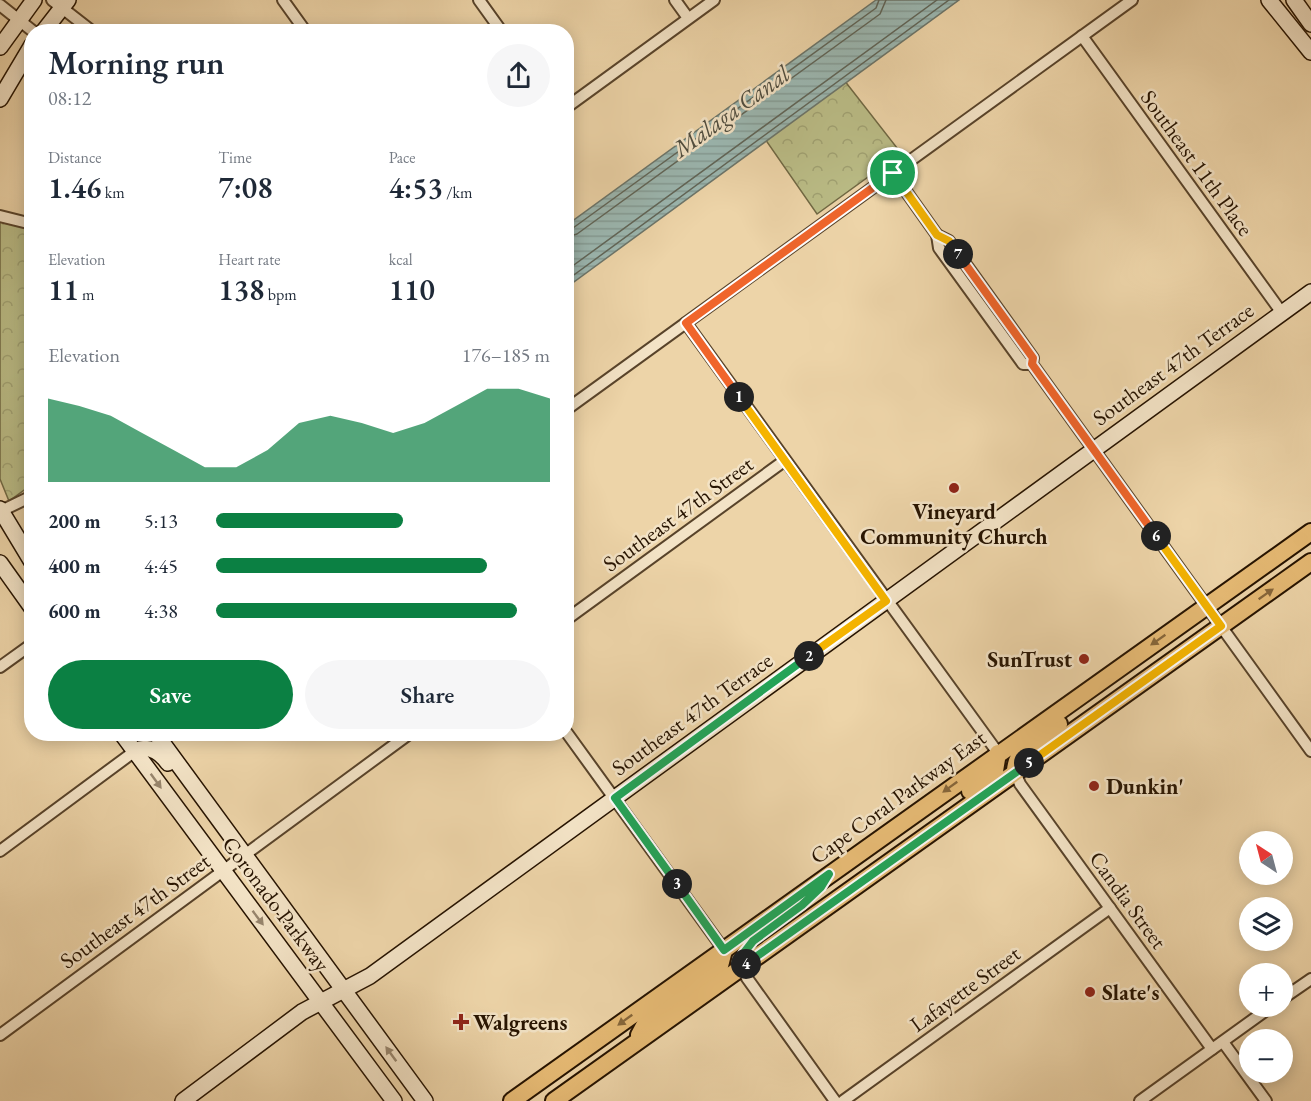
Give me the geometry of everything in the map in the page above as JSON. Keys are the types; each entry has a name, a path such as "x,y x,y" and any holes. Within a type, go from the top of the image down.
{"main road":[{"name":"Cape Coral Parkway East","path":"512,1101 1311,532"},
{"name":"Cape Coral Parkway East","path":"554,1101 1311,562"},
{"path":"1015,772 1015,762 1025,748 1084,705 1100,681"},
{"path":"912,846 921,828 995,771 998,753"},
{"path":"742,967 743,954 753,941 802,905 821,887 829,874"},
{"path":"634,1044 646,1022 720,966 724,950"}],"street":[{"path":"0,47 33,0"},
{"path":"283,0 300,24"},
{"path":"479,0 496,24"},
{"path":"675,0 688,18"},
{"path":"574,102 714,0"},
{"path":"574,404 1132,0"},
{"path":"1269,0 1311,52"},
{"path":"1294,0 1311,24"},
{"path":"48,24 60,3 84,24"},
{"path":"0,6 24,24"},
{"name":"Southeast 11th Place","path":"1082,36 1282,313"},
{"path":"0,99 24,58"},
{"path":"893,173 937,235 939,248 980,306 1023,364 1032,364 1311,752"},
{"path":"0,216 24,222"},
{"name":"Southeast 47th Terrace","path":"183,1101 302,1012 370,976 1311,292"},
{"path":"686,323 998,753"},
{"name":"Southeast 47th Street","path":"574,614 784,461"},
{"path":"24,500 0,510 24,549"},
{"path":"0,563 24,597"},
{"path":"0,667 24,650"},
{"name":"Coronado Parkway","path":"127,741 394,1101"},
{"name":"Coronado Parkway","path":"161,741 426,1101"},
{"name":"Southeast 47th Street","path":"0,1035 399,741"},
{"path":"573,741 724,950"},
{"path":"0,851 140,748 156,751 180,779 192,783"},
{"name":"Candia Street","path":"1015,772 1020,784 1212,1049"},
{"name":"Lafayette Street","path":"843,1101 1110,908"},
{"path":"742,967 747,978 835,1101"},
{"path":"1293,991 1311,979"},
{"path":"1140,1101 1257,1017"},
{"path":"1223,1041 1266,1101"}],"green space":[{"path":"844,80 901,153 817,214 765,139"},
{"path":"0,216 24,222 24,490 9,501 0,479"}],"water":[{"name":"Malaga Canal","path":"876,0 959,0 574,282 574,220"}],"place":[{"name":"Vineyard Community Church","path":"954,488"},
{"name":"SunTrust","path":"1084,659"},
{"name":"Dunkin'","path":"1094,786"},
{"name":"Slate's","path":"1090,992"},
{"name":"Walgreens","path":"461,1022"}],"route":[{"path":"893,173 937,235 949,241 1033,358 1032,364 1221,626 742,967 743,954 747,947 812,897 829,874 724,950 615,798 886,601 686,323 893,173"}]}
